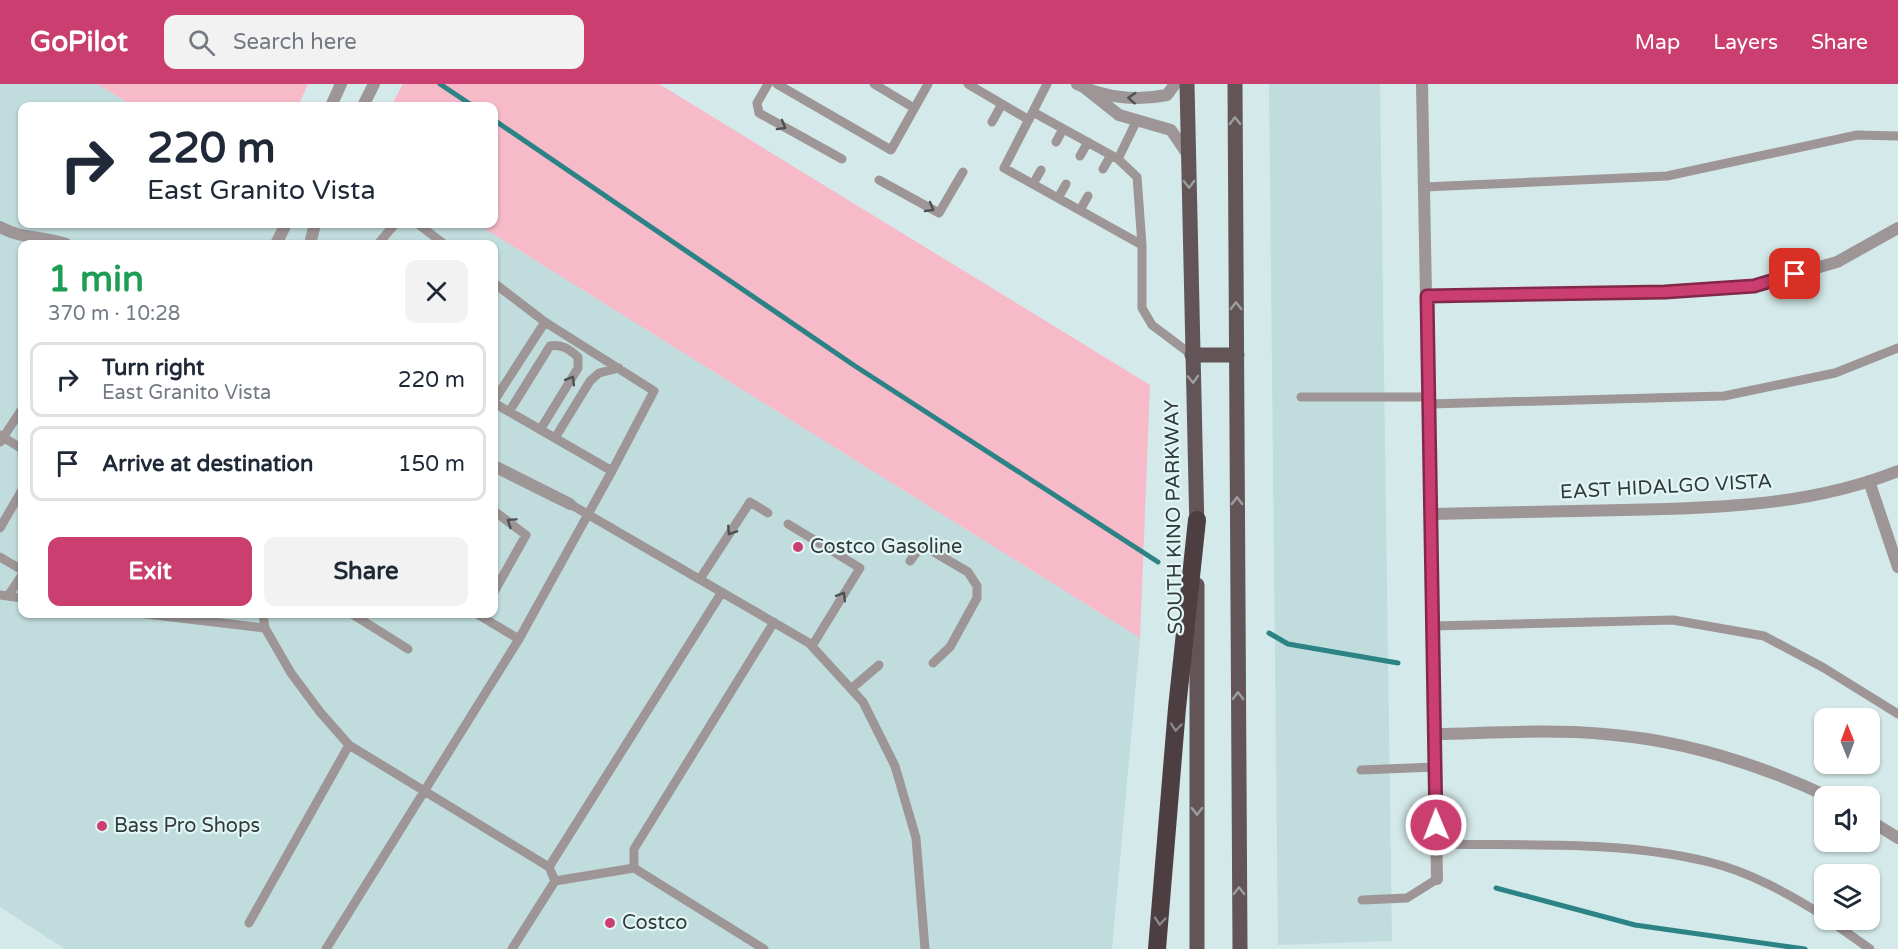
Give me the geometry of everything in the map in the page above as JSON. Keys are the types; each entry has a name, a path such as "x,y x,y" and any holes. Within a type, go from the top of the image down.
{"highway":[{"path":"1157,949 1197,520"}],"main road":[{"name":"SOUTH KINO PARKWAY","path":"1187,84 1197,520 1197,949"},
{"path":"1234,84 1240,949"},
{"path":"1192,355 1237,355"}],"street":[{"path":"333,102 341,84"},
{"path":"365,102 374,84"},
{"path":"1081,86 1116,97 1150,99 1167,95 1175,84"},
{"path":"1422,84 1437,879"},
{"path":"1081,86 1119,115 1171,130 1188,155"},
{"path":"0,226 25,240"},
{"path":"1427,296 1665,292 1754,286 1837,262 1898,228"},
{"path":"32,240 46,237 55,240"},
{"path":"498,468 570,504"},
{"name":"EAST HIDALGO VISTA","path":"1431,514 1728,508 1779,502 1869,481 1898,471"},
{"path":"1869,481 1898,567"},
{"path":"1435,734 1569,732 1635,737 1694,748 1753,765 1814,791"},
{"path":"1880,827 1898,838"}],"lane":[{"path":"768,84 757,103 759,113 842,159"},
{"path":"777,84 891,150 928,84"},
{"path":"874,84 914,108"},
{"path":"968,84 1002,104 1088,142 1114,157 1137,177 1142,245 1142,308 1152,325 1192,355"},
{"path":"1047,84 1004,168 1142,245"},
{"path":"992,122 1002,104"},
{"path":"1103,169 1114,157 1137,120"},
{"path":"1056,142 1063,129"},
{"path":"1424,187 1667,176 1857,135 1898,136"},
{"path":"1080,156 1088,142"},
{"path":"1033,184 1041,170"},
{"path":"879,180 939,213 963,171"},
{"path":"1058,198 1066,184"},
{"path":"1080,210 1089,196"},
{"path":"381,240 392,228"},
{"path":"423,228 439,240"},
{"path":"326,949 519,639 590,514 654,391 545,322 498,286"},
{"path":"498,396 545,322"},
{"path":"570,350 575,340"},
{"path":"509,412 550,346 559,345 570,350 578,357 578,368 540,429"},
{"path":"1301,397 1429,401 1724,396 1835,373 1898,348"},
{"path":"555,438 590,381 599,373 619,368"},
{"path":"498,405 612,471"},
{"path":"18,415 1,438 18,447"},
{"path":"0,528 18,497"},
{"path":"700,579 750,502 768,513"},
{"path":"570,504 812,646 863,702 895,766 916,838 925,949"},
{"path":"498,514 526,535 526,541 498,586"},
{"path":"788,524 860,568 812,646"},
{"path":"910,561 922,545 969,572 977,586 977,598 950,647 933,663"},
{"path":"0,557 18,569"},
{"path":"4,596 18,577"},
{"path":"549,867 722,592"},
{"path":"221,618 265,628"},
{"path":"264,618 265,628 291,673 320,712 349,745 549,867 555,881"},
{"path":"358,618 408,649"},
{"path":"485,618 519,639"},
{"path":"1433,626 1673,620 1764,636 1824,668 1898,714"},
{"path":"634,868 634,849 774,622"},
{"path":"851,689 879,665"},
{"path":"249,923 349,745"},
{"path":"1361,770 1435,767"},
{"path":"1437,844 1619,848 1710,862 1782,890 1814,910"},
{"path":"512,949 555,881 634,868 764,949"},
{"path":"1362,900 1407,898 1437,879"},
{"path":"1843,930 1870,949"}],"shaded area":[{"path":"0,84 97,84 126,102 18,102 18,228 483,228 1140,638 1112,949 65,949 0,907"},
{"path":"97,84 308,84 300,102 126,102"},
{"path":"403,84 659,84 1150,385 1140,638 483,228 498,228 498,102 393,102"},
{"path":"1269,84 1380,84 1392,941 1278,945"}],"waterway":[{"path":"440,84 467,102"},
{"path":"498,123 855,366 1158,562"},
{"path":"1269,633 1288,644 1398,663"},
{"path":"1496,888 1635,925 1805,949"}],"place":[{"name":"Costco Gasoline","path":"798,547"},
{"name":"Bass Pro Shops","path":"102,826"},
{"name":"Costco","path":"610,923"}],"route":[{"path":"1436,825 1427,296 1665,292 1754,286 1795,274"}]}
